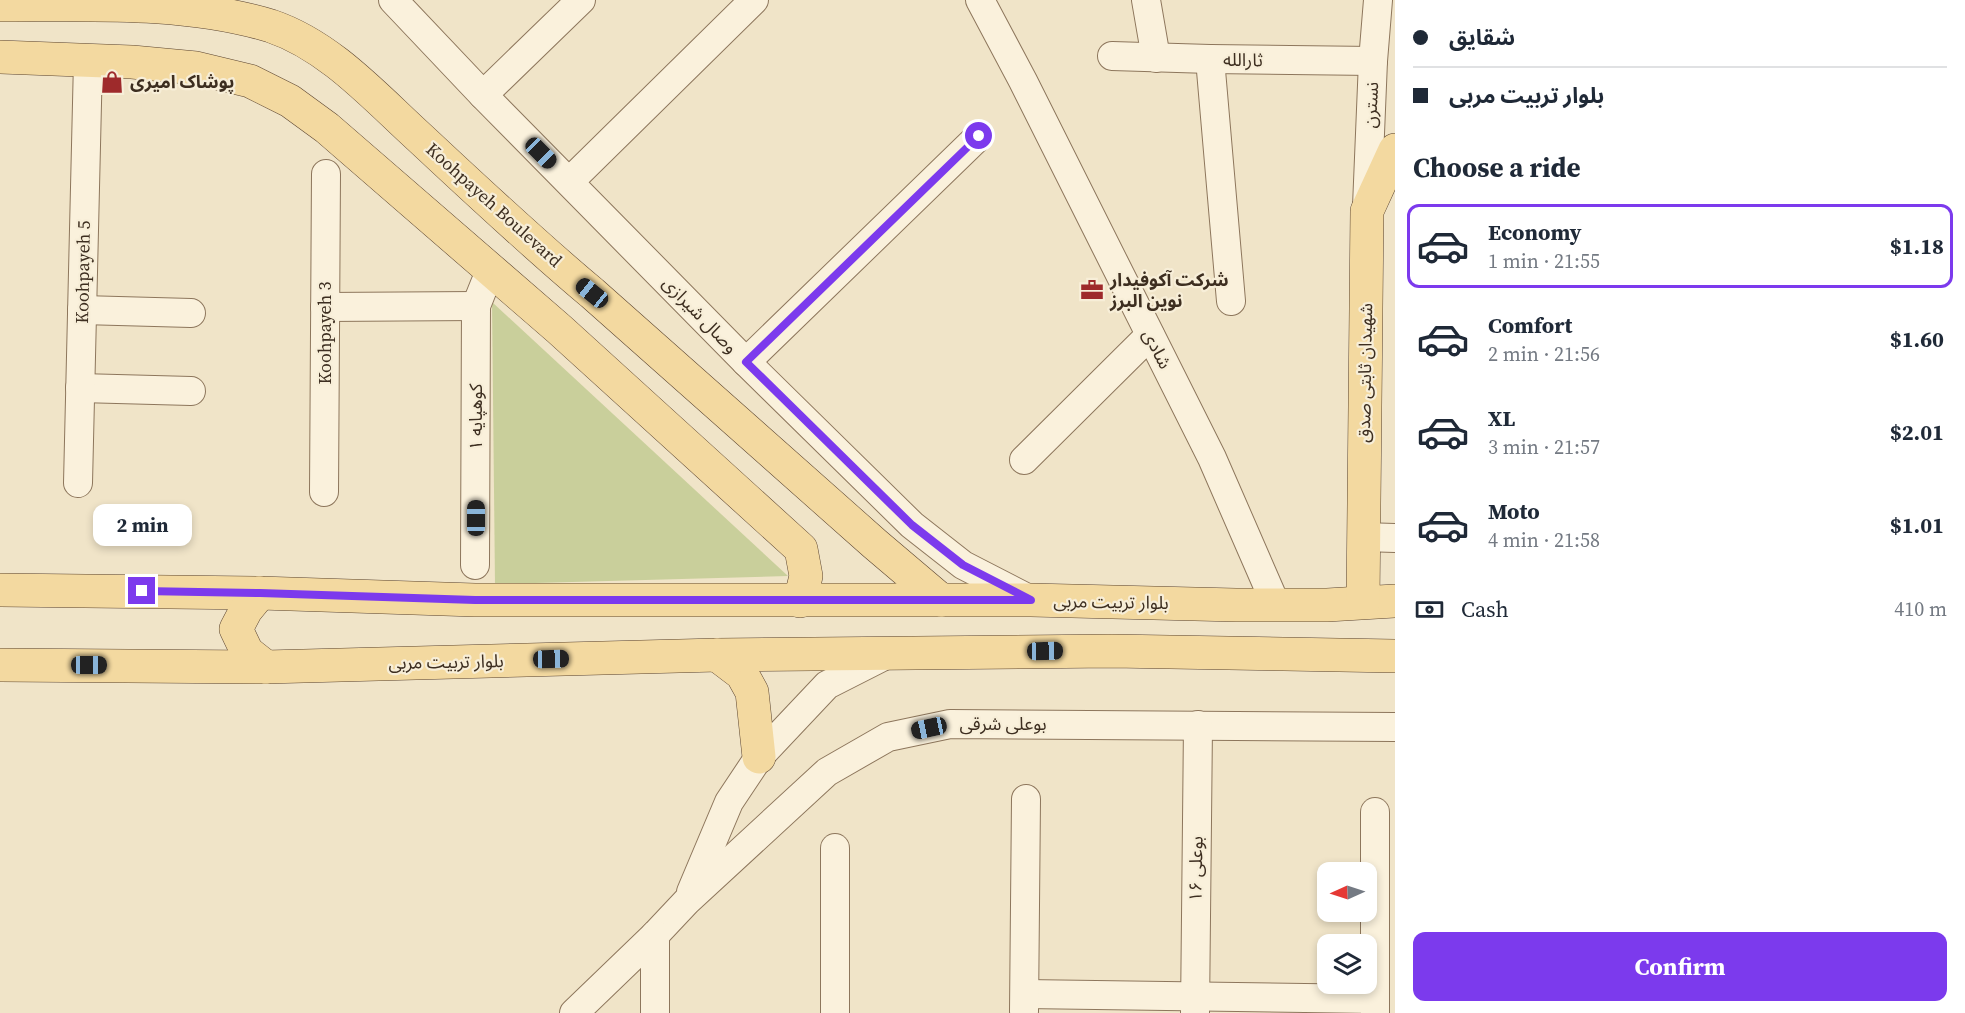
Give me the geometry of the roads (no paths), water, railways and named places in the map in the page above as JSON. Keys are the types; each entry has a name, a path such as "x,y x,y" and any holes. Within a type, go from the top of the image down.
{"main road":[{"name":"Koohpayeh Boulevard","path":"0,5 222,6 315,46 353,76 554,261 874,544 941,600"},
{"path":"0,57 132,62 196,68 249,81 290,101 327,128 559,329 801,549 818,574 835,585 852,586 871,581 878,565 874,544"},
{"name":"شهیدان ثابتی صدق","path":"1363,602 1367,211 1395,150"},
{"path":"528,302 550,291 555,278 554,261"},
{"path":"559,329 558,316 562,304 574,295 592,293"},
{"path":"800,601 806,576 801,549"},
{"name":"بلوار تربیت مربی","path":"0,590 260,593 475,600 1031,600 1276,605 1395,601"},
{"path":"260,593 246,610 236,629 247,652 267,667"},
{"name":"بلوار تربیت مربی","path":"0,664 267,667 717,655 1112,651 1395,656"},
{"path":"717,655 742,674 752,692 759,757"}],"street":[{"name":"وصال شیرازی","path":"393,0 483,95 746,362 912,525 963,565 1031,600"},
{"path":"483,95 581,0"},
{"path":"570,182 754,0"},
{"name":"شادی","path":"980,0 1212,458 1276,605"},
{"path":"1146,0 1156,58"},
{"name":"نسترن","path":"1367,211 1373,61 1378,0"},
{"name":"ثارالله","path":"1112,56 1373,61"},
{"path":"1210,59 1231,301"},
{"name":"Koohpayeh 5","path":"78,483 88,61"},
{"path":"746,362 979,136"},
{"name":"Koohpayeh 3","path":"324,492 326,174"},
{"name":"کوهپایه ۱","path":"476,565 476,306 490,271"},
{"path":"325,307 476,306"},
{"path":"82,310 191,313"},
{"path":"1024,460 1150,335"},
{"path":"80,388 191,392"},
{"path":"1363,537 1395,538"},
{"path":"687,901 729,802 759,757 827,685 890,653"},
{"name":"بوعلی شرقی","path":"574,1013 687,901 827,772 888,737 950,724 1395,728"},
{"name":"بوعلی ۱۶","path":"1195,1005 1198,725"},
{"path":"1026,799 1024,1003 1375,1006 1375,812"},
{"path":"835,848 835,1013"},
{"path":"655,935 655,1013"}],"place":[{"name":"پوشاک امیری","path":"112,82"},
{"name":"شرکت آکوفیدار نوین البرز","path":"1092,290"}]}
